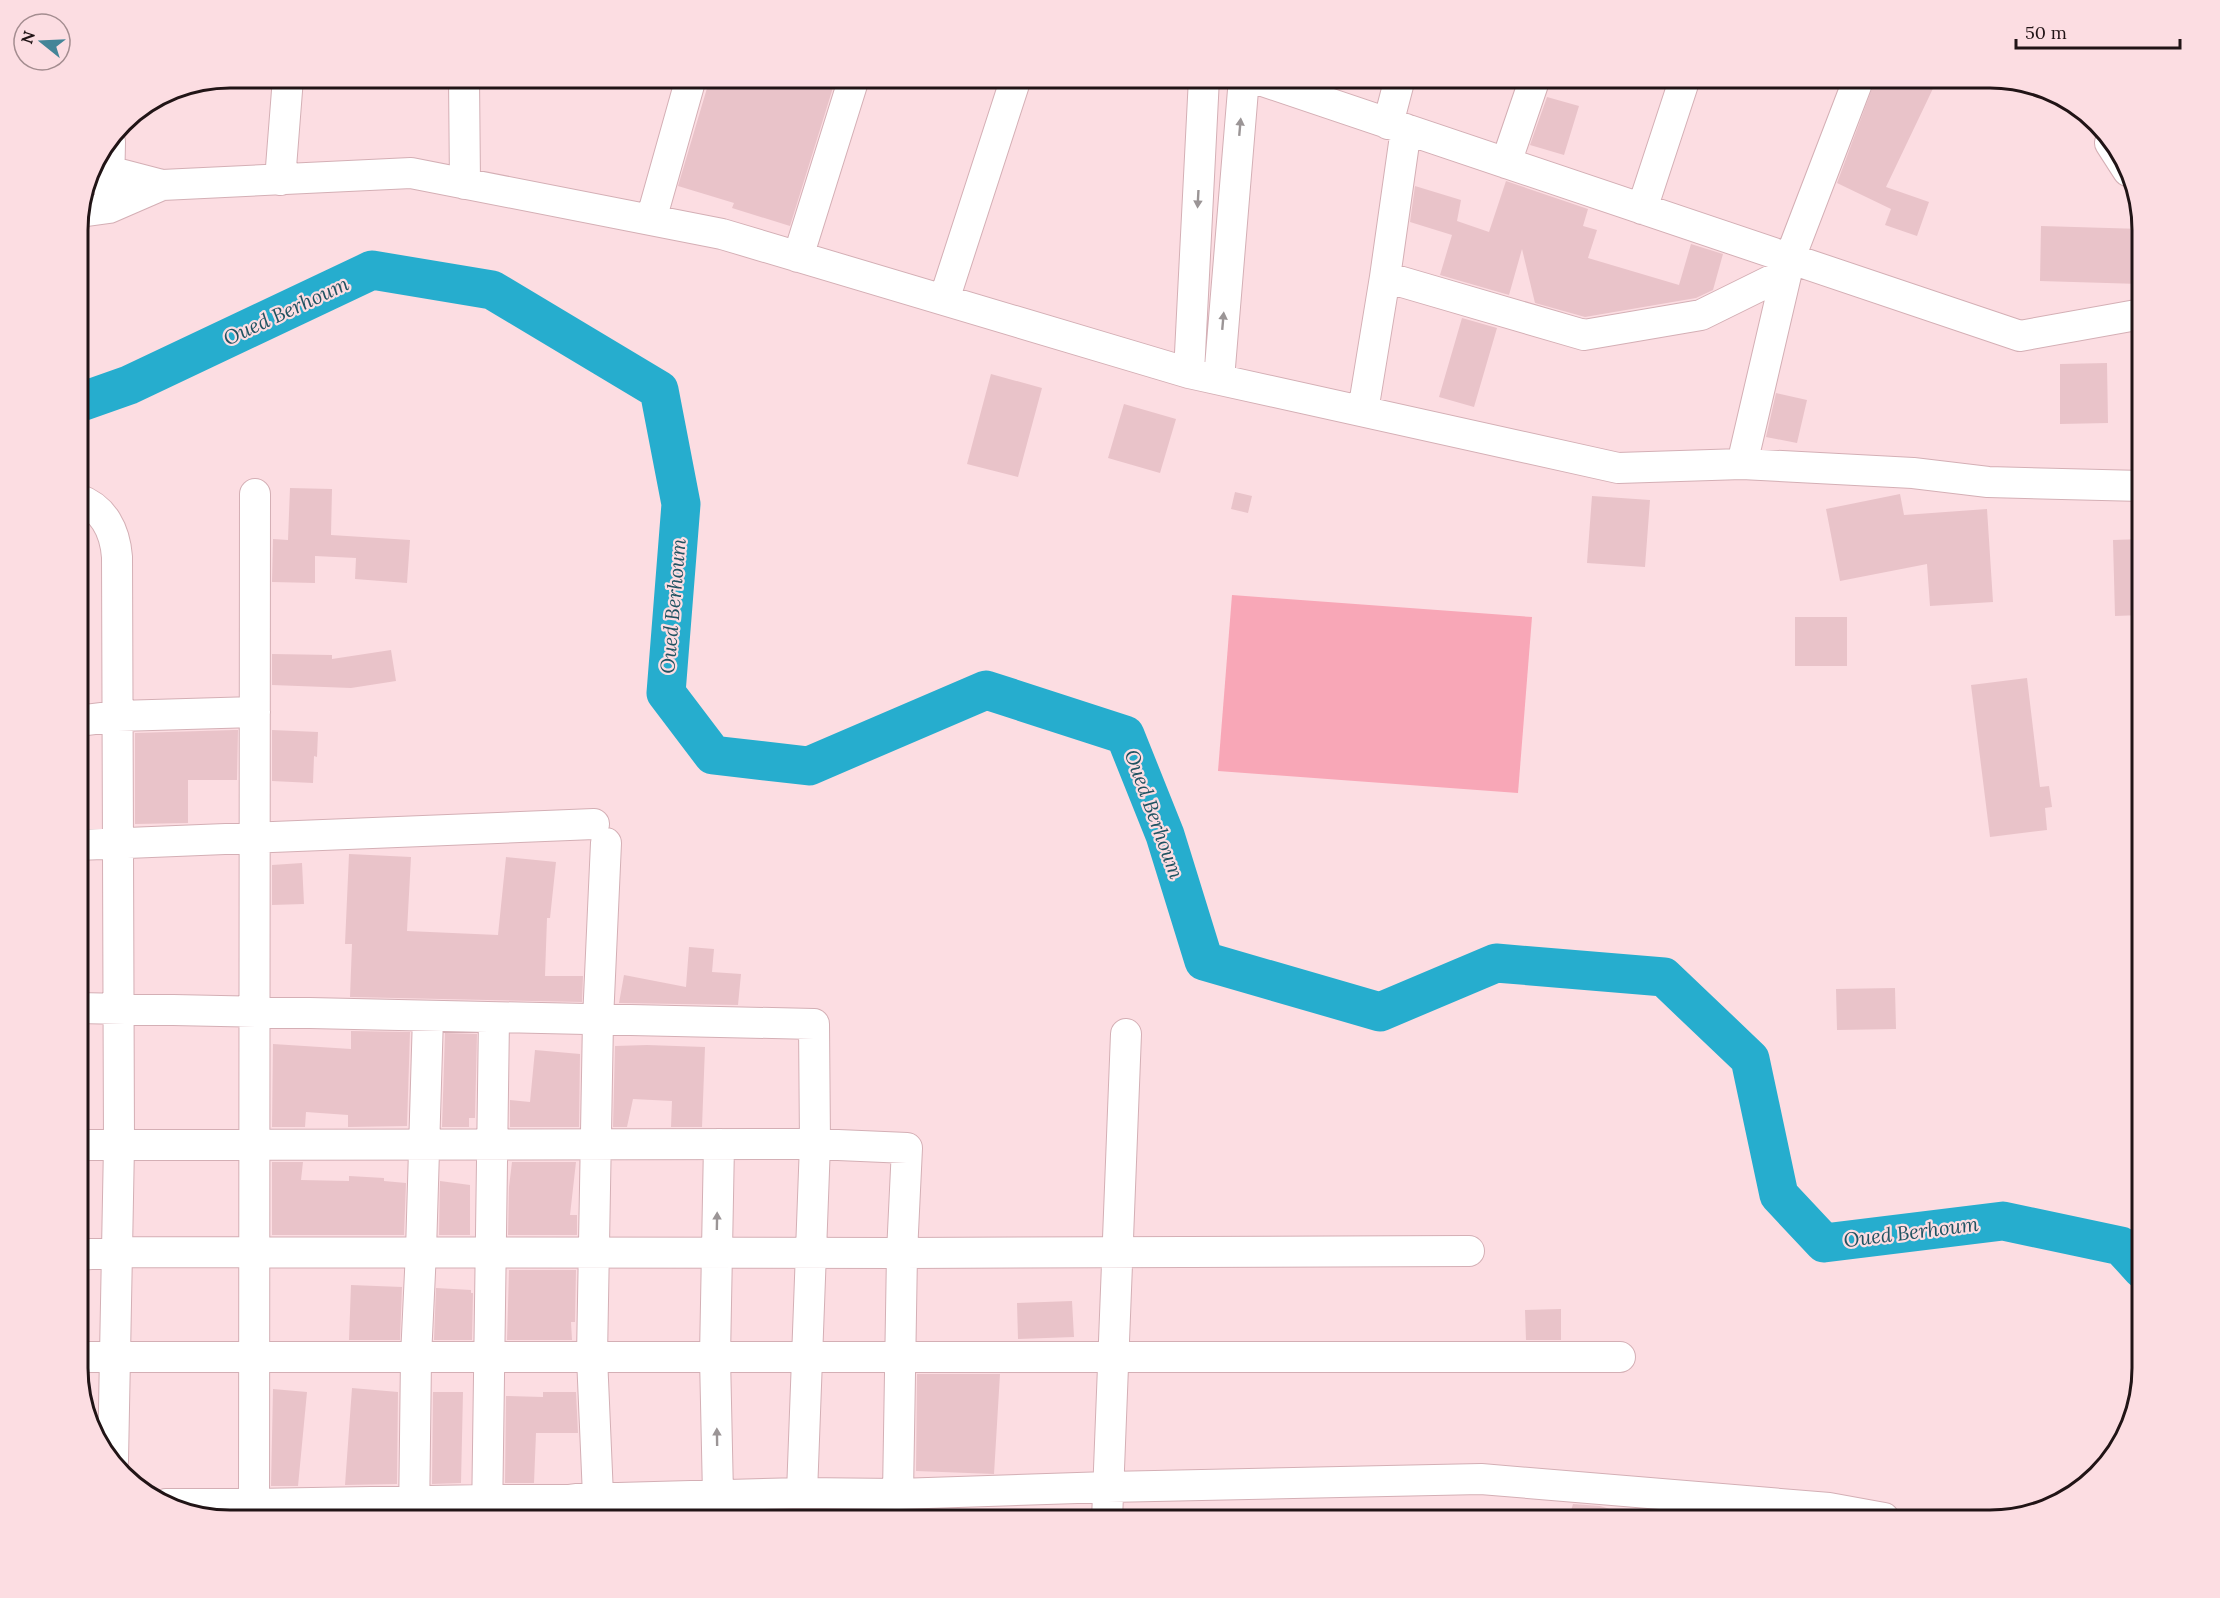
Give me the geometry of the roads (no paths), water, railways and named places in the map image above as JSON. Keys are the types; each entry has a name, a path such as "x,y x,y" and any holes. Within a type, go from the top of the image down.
{"street":[{"path":"280,180 287,89"},
{"path":"464,89 465,184"},
{"path":"651,220 688,89"},
{"path":"798,256 851,89"},
{"path":"944,300 1012,89"},
{"path":"1189,373 1203,89"},
{"path":"1219,379 1243,89"},
{"path":"1286,89 1642,209 1788,266 2020,336 2132,316"},
{"path":"1363,411 1385,277 1399,89"},
{"path":"1506,163 1530,89"},
{"path":"1642,209 1681,89"},
{"path":"1742,464 1788,266 1855,89"},
{"path":"107,161 162,185"},
{"path":"95,210 102,170"},
{"path":"95,210 162,185 411,173 722,234 1189,373 1618,468 1742,464 1913,473 1988,482 2132,486"},
{"path":"1385,277 1584,335 1701,315 1788,266"},
{"path":"254,1510 255,494"},
{"path":"89,504 104,517 116,543 119,1145 113,1446"},
{"path":"89,720 118,716 255,712"},
{"path":"89,844 255,838 600,833 596,1251 592,1357 598,1496"},
{"path":"89,1009 814,1024 815,1144 802,1493"},
{"path":"428,1016 416,1357 414,1510 568,1510 598,1496 618,1498 802,1493 897,1507 1108,1487 1481,1479 1840,1510"},
{"path":"487,1510 494,1018"},
{"path":"1107,1510 1126,1034"},
{"path":"718,1495 715,1357 719,1144"},
{"path":"89,1145 815,1144 907,1148 902,1253 897,1507"},
{"path":"89,1254 118,1252 421,1251 902,1253 1469,1251"},
{"path":"89,1357 1620,1357"}],"waterway":[{"name":"Oued Berhoum","path":"89,399 129,385 372,270 492,290 659,390 681,504 666,693 713,755 809,766 986,690 1125,735 1165,835 1204,961 1380,1012 1496,963 1664,977 1750,1059 1779,1195 1824,1243 2003,1221 2121,1246 2132,1258"}]}
